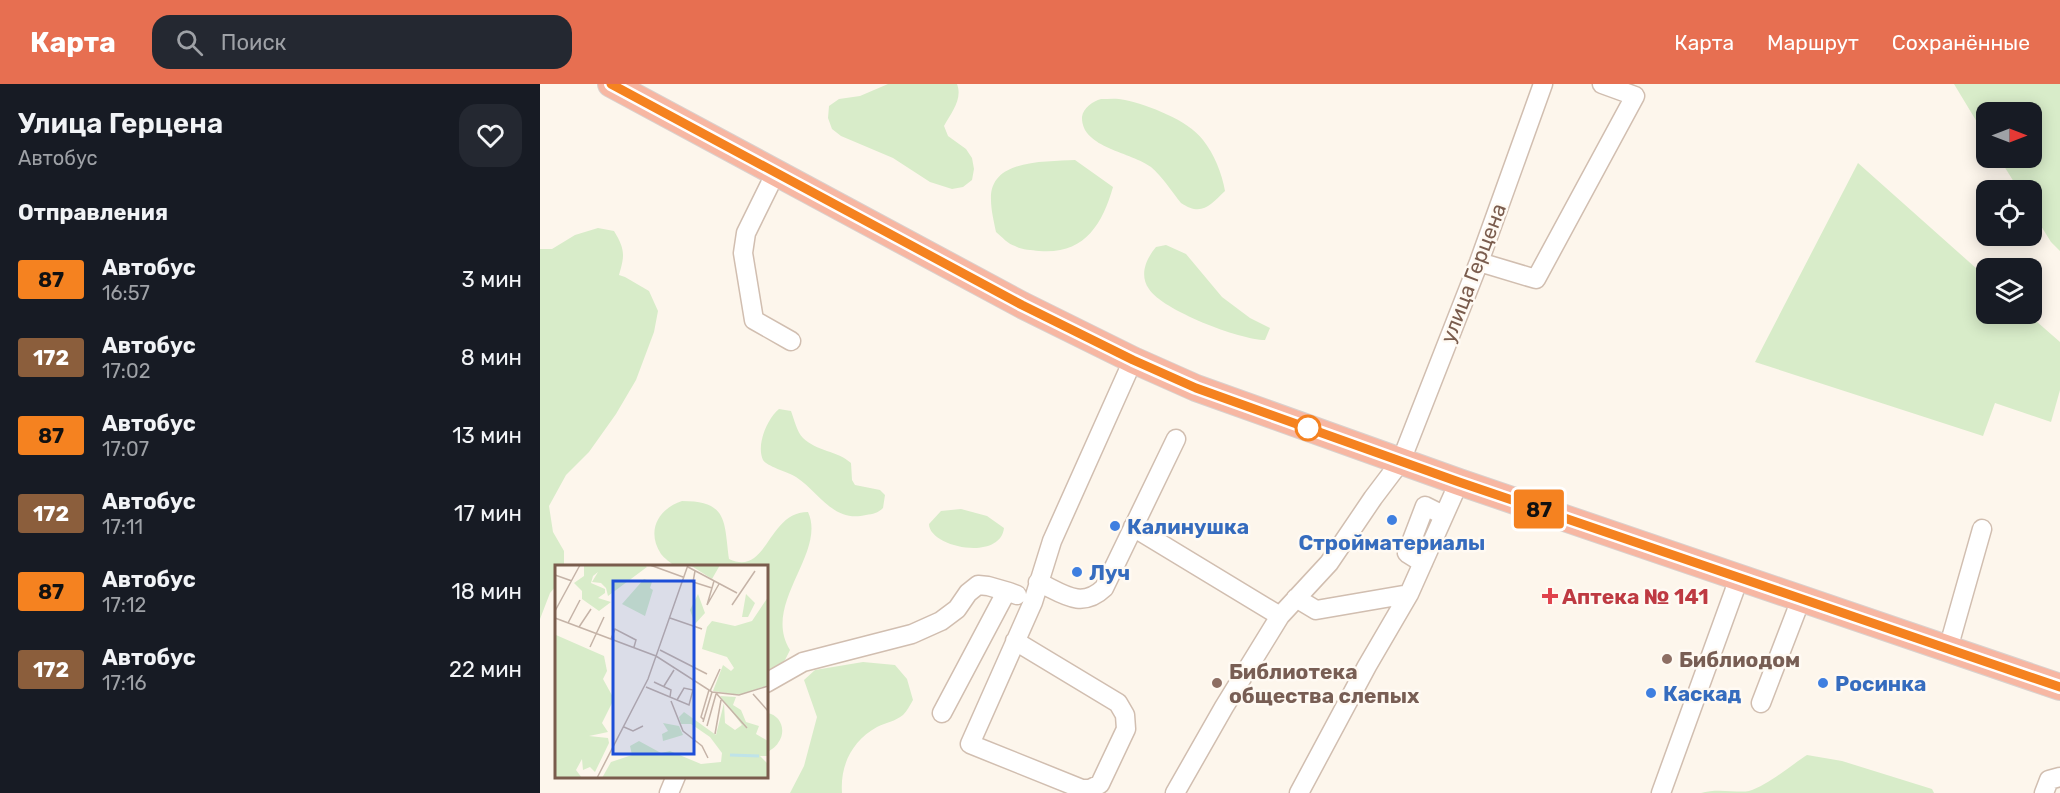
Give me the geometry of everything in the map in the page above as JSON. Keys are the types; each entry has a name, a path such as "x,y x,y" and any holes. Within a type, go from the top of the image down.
{"highway":[{"path":"611,84 1022,305 1133,360 1196,388 1459,482 2060,687"}],"street":[{"name":"улица Герцена","path":"1175,793 1280,616 1329,563 1401,461 1479,262 1543,84"},
{"path":"1479,262 1536,279 1635,96 1602,84"},
{"path":"776,172 746,233 743,253 754,320 791,341"},
{"path":"1015,641 1118,703 1125,715 1126,729 1100,784 1090,789 1082,789 970,744 1015,641 1033,602 1052,541 1133,360"},
{"path":"1038,582 1074,599 1085,600 1095,597 1104,588 1176,439"},
{"path":"1299,793 1367,666 1409,594 1459,482"},
{"path":"1133,527 1280,616"},
{"path":"1948,650 1982,529"},
{"path":"1661,793 1739,578"},
{"path":"768,682 803,662 912,634 941,621 957,609 968,593 978,585 988,585 1033,602"},
{"path":"942,713 1002,598 1009,592"},
{"path":"1296,598 1316,610 1409,594"},
{"path":"1761,703 1801,599"},
{"path":"2044,793 2049,780 2060,777"},
{"path":"669,793 676,778"}],"green space":[{"path":"888,84 957,84 957,100 944,126 948,136 966,149 972,158 974,169 972,180 963,187 952,189 930,182 893,158 841,136 832,129 828,118 829,106 839,99 860,96"},
{"path":"1954,84 2060,84 2060,251 2042,228 2042,180 2013,180 2005,168 2042,168 2042,102 1976,102 1976,120"},
{"path":"1101,99 1122,99 1145,106 1167,114 1188,126 1211,151 1220,171 1225,191 1205,208 1188,207 1181,203 1151,167 1098,142 1084,127 1082,117 1089,105"},
{"path":"1075,160 1113,187 1103,214 1088,235 1079,243 1068,248 1039,251 1012,245 996,232 991,200 993,186 999,176 1009,169 1036,162"},
{"path":"1858,163 1976,268 1976,324 2039,324 2060,342 2060,390 2051,422 1995,403 1983,436 1755,362"},
{"path":"598,228 614,231 623,252 619,275 649,291 658,311 654,332 636,380 616,414 589,452 566,475 549,506 553,532 564,551 564,565 555,565 555,587 550,593 540,619 540,249 552,249 575,235"},
{"path":"1166,245 1186,254 1222,297 1250,318 1270,328 1265,340 1238,335 1202,322 1169,306 1157,297 1146,284 1145,267 1156,247"},
{"path":"779,409 791,411 799,432 808,442 851,463 852,480 855,485 880,490 885,495 883,508 869,515 844,515 827,505 796,477 765,462 761,454 762,440 767,426"},
{"path":"682,501 697,502 716,509 724,524 729,559 742,562 752,559 760,552 784,522 794,515 808,512 811,528 809,544 783,615 783,633 790,650 785,660 768,673 768,565 674,565 661,554 655,537 655,529 661,515"},
{"path":"961,509 987,516 1004,528 1000,539 991,545 979,548 965,547 940,539 932,532 929,524 941,511"},
{"path":"863,662 895,665 907,679 913,700 903,715 877,727 854,747 843,773 842,793 790,793 804,766 817,717 804,680 815,670"},
{"path":"768,713 779,720 782,729 781,738 768,752"},
{"path":"1807,755 1842,761 1932,789 1934,793 1701,793 1749,791 1771,780"}],"bus line":[{"name":"87","path":"611,84 1022,305 1133,360 1196,388 1459,482 2060,687"}],"place":[{"name":"Стройматериалы","path":"1392,520"},
{"name":"Калинушка","path":"1115,526"},
{"name":"Луч","path":"1077,572"},
{"name":"Аптека № 141","path":"1550,596"},
{"name":"Библиодом","path":"1667,659"},
{"name":"Библиотека общества слепых","path":"1217,683"},
{"name":"Росинка","path":"1823,683"},
{"name":"Каскад","path":"1651,693"}]}
